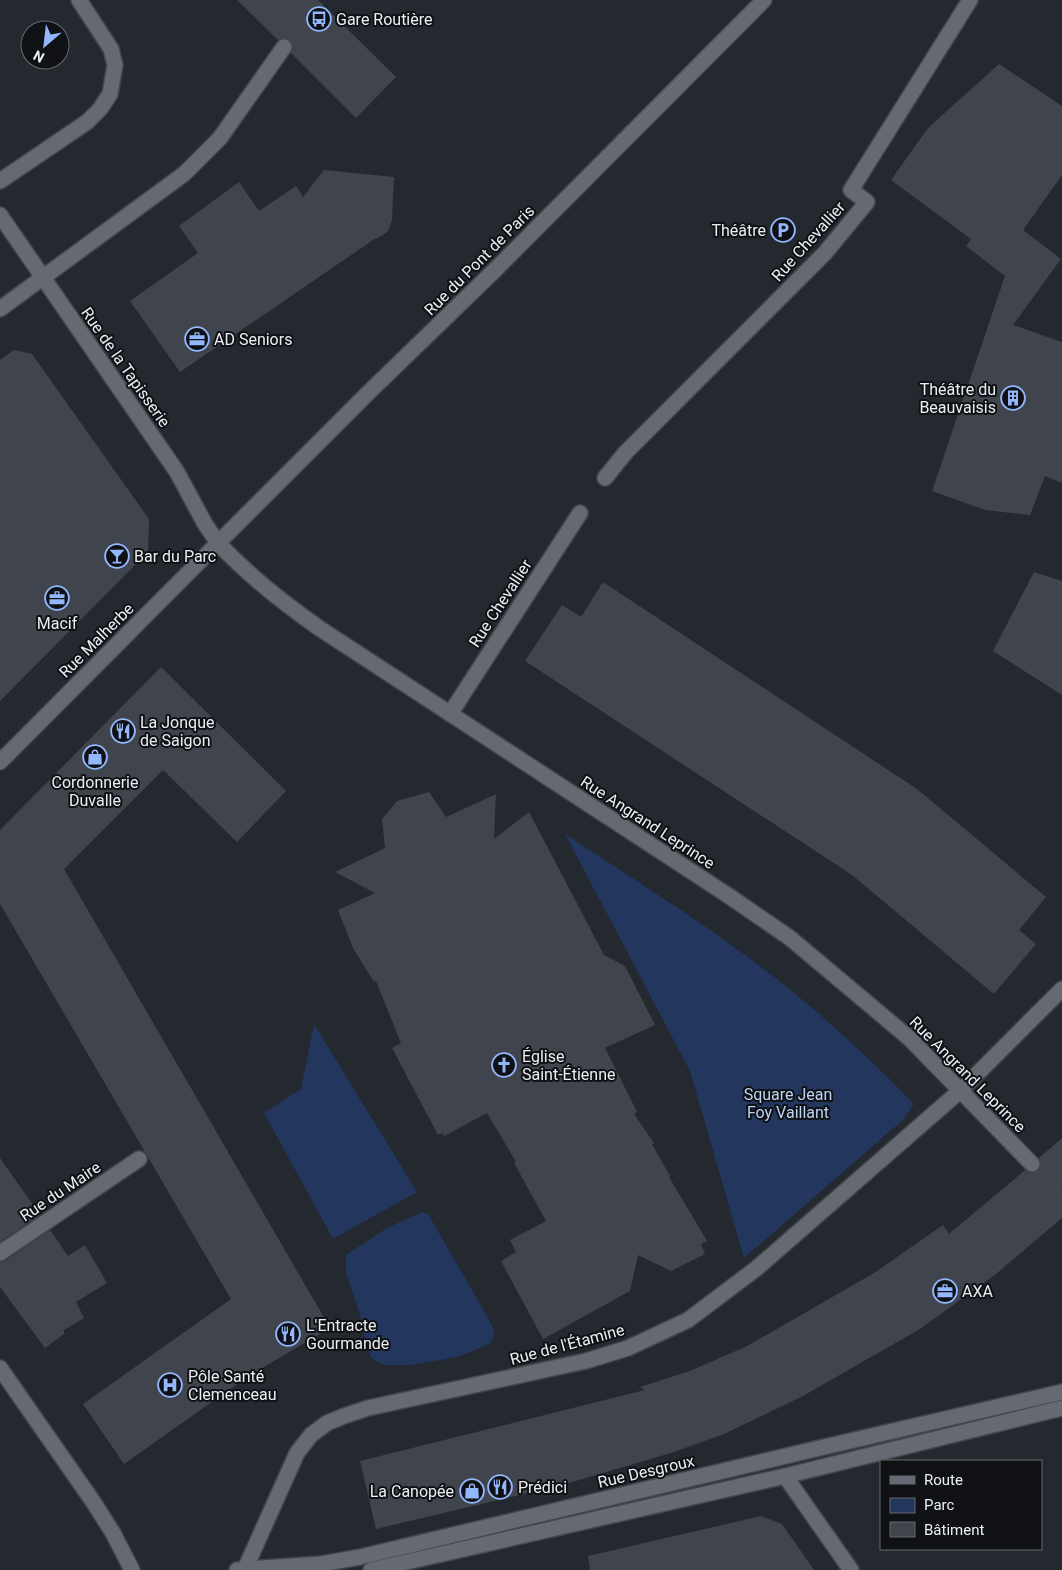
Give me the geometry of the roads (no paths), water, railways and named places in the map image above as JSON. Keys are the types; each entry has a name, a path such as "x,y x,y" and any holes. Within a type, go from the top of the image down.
{"street":[{"path":"0,181 87,122 100,109 110,94 115,65 111,49 79,0"},
{"name":"Rue du Pont de Paris","path":"218,543 764,0"},
{"name":"Rue Chevallier","path":"605,478 626,452 825,253 867,202 852,190 970,0"},
{"path":"0,309 166,189 203,156 220,138 284,47"},
{"name":"Rue de la Tapisserie","path":"0,215 177,472 205,524 218,543"},
{"name":"Rue Chevallier","path":"450,714 580,513"},
{"name":"Rue Angrand Leprince","path":"218,543 251,577 281,601 790,938 909,1038 1032,1164"},
{"name":"Rue Malherbe","path":"0,762 218,543"},
{"name":"Rue de l'Étamine","path":"241,1569 297,1453 311,1435 327,1423 368,1408 586,1361 628,1348 688,1320 757,1268 961,1090 1062,989"},
{"name":"Rue du Maire","path":"0,1253 139,1159"},
{"path":"2,1377 94,1502 132,1570"},
{"name":"Rue Desgroux","path":"241,1569 321,1564 360,1557 1062,1392"},
{"path":"371,1570 785,1476 1062,1408"},
{"path":"785,1476 851,1570"}],"tunnel":[{"path":"284,47 317,0"},
{"path":"1032,1164 1062,1195"}],"place":[{"name":"Gare Routière","path":"319,19"},
{"name":"Théâtre","path":"783,230"},
{"name":"AD Seniors","path":"197,339"},
{"name":"Théâtre du Beauvaisis","path":"1013,398"},
{"name":"Bar du Parc","path":"117,556"},
{"name":"Macif","path":"57,598"},
{"name":"La Jonque de Saigon","path":"123,731"},
{"name":"Cordonnerie Duvalle","path":"95,757"},
{"name":"Église Saint-Étienne","path":"504,1065"},
{"name":"AXA","path":"945,1291"},
{"name":"L'Entracte Gourmande","path":"288,1334"},
{"name":"Pôle Santé Clemenceau","path":"170,1385"},
{"name":"Prédici","path":"500,1487"},
{"name":"La Canopée","path":"472,1491"}],"park label":[{"name":"Square Jean Foy Vaillant","path":"788,1103"}]}
